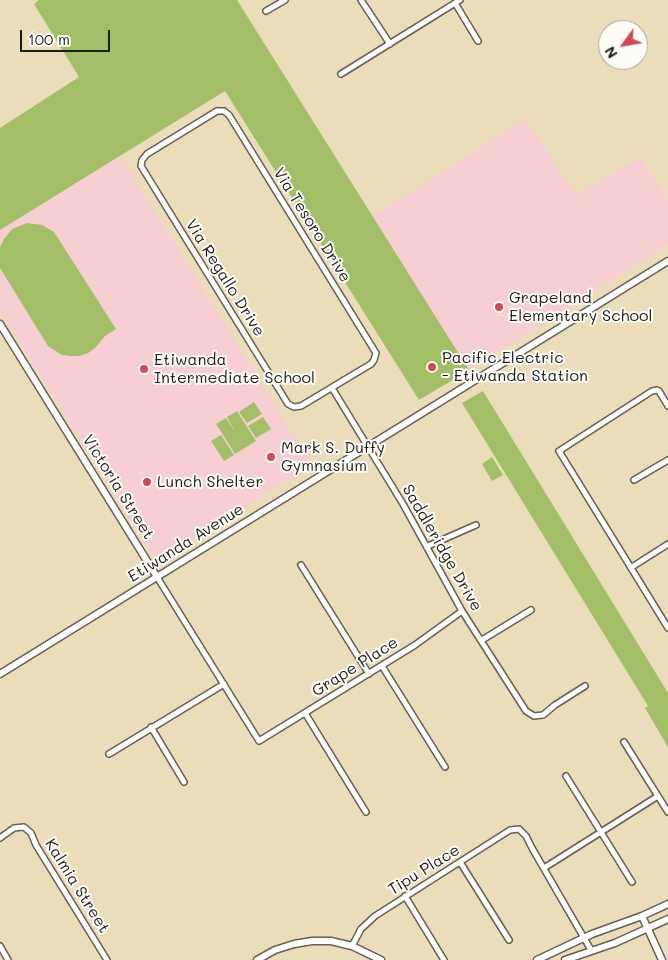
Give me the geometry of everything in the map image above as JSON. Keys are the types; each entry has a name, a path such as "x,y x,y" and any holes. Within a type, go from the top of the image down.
{"street":[{"path":"266,11 285,0"},
{"path":"361,0 390,44"},
{"path":"341,74 460,0"},
{"path":"455,4 478,41"},
{"name":"Via Tesoro Drive","path":"142,160 147,154 217,111 224,111 229,115 375,350 376,355 371,364 332,388"},
{"name":"Via Regallo Drive","path":"142,160 140,166 288,404 294,407 301,406 332,388"},
{"name":"Etiwanda Avenue","path":"0,674 668,262"},
{"name":"Victoria Street","path":"0,324 259,741"},
{"name":"Saddleridge Drive","path":"332,388 428,546 444,580 462,611 526,711 534,716 544,714 585,686"},
{"path":"668,406 657,390 559,451 668,628"},
{"path":"634,480 668,460"},
{"path":"428,546 476,525"},
{"path":"632,567 668,544"},
{"path":"300,565 369,674"},
{"path":"482,640 531,610"},
{"name":"Grape Place","path":"259,741 382,666 462,611"},
{"path":"382,666 446,767"},
{"path":"108,754 224,684"},
{"path":"305,713 366,812"},
{"path":"151,728 184,782"},
{"path":"624,742 668,812"},
{"path":"566,776 632,882"},
{"path":"592,950 544,868 658,796"},
{"name":"Kalmia Street","path":"0,838 14,828 24,827 30,833 107,960"},
{"name":"Tipu Place","path":"352,946 361,929 368,921 510,830 519,829 526,836 544,868"},
{"path":"460,862 509,940"},
{"path":"405,896 444,960"},
{"path":"537,960 585,937 642,916 668,904"},
{"path":"642,916 662,960"},
{"path":"565,960 615,943 668,919"},
{"path":"257,960 275,950 312,941 331,941 352,946 381,960"},
{"path":"0,946 8,960"}],"shaded area":[{"name":"Grapeland Elementary School","path":"526,119 576,196 640,157 668,201 668,244 469,370 372,217"},
{"name":"Etiwanda Intermediate School","path":"120,155 312,464 160,561 155,558 0,312 0,230"}],"green space":[{"path":"39,0 237,0 469,370 419,400 225,91 0,230 0,128 79,77 34,4"},
{"path":"27,223 42,225 54,232 116,329 105,336 88,353 79,356 62,355 48,346 0,268 0,247 4,239 12,229"},
{"path":"483,391 668,693 668,747 645,708 648,706 462,403"},
{"path":"254,402 262,414 247,423 239,412"},
{"path":"237,411 256,441 235,454 216,424 226,418 236,433 227,417"},
{"path":"263,417 271,429 256,438 248,426"},
{"path":"221,435 234,455 224,461 211,441"},
{"path":"492,457 503,475 492,481 482,464"}],"place":[{"name":"Grapeland Elementary School","path":"499,307"},
{"name":"Pacific Electric - Etiwanda Station","path":"432,367"},
{"name":"Etiwanda Intermediate School","path":"144,369"},
{"name":"Mark S. Duffy Gymnasium","path":"271,457"},
{"name":"Lunch Shelter","path":"147,482"}]}
